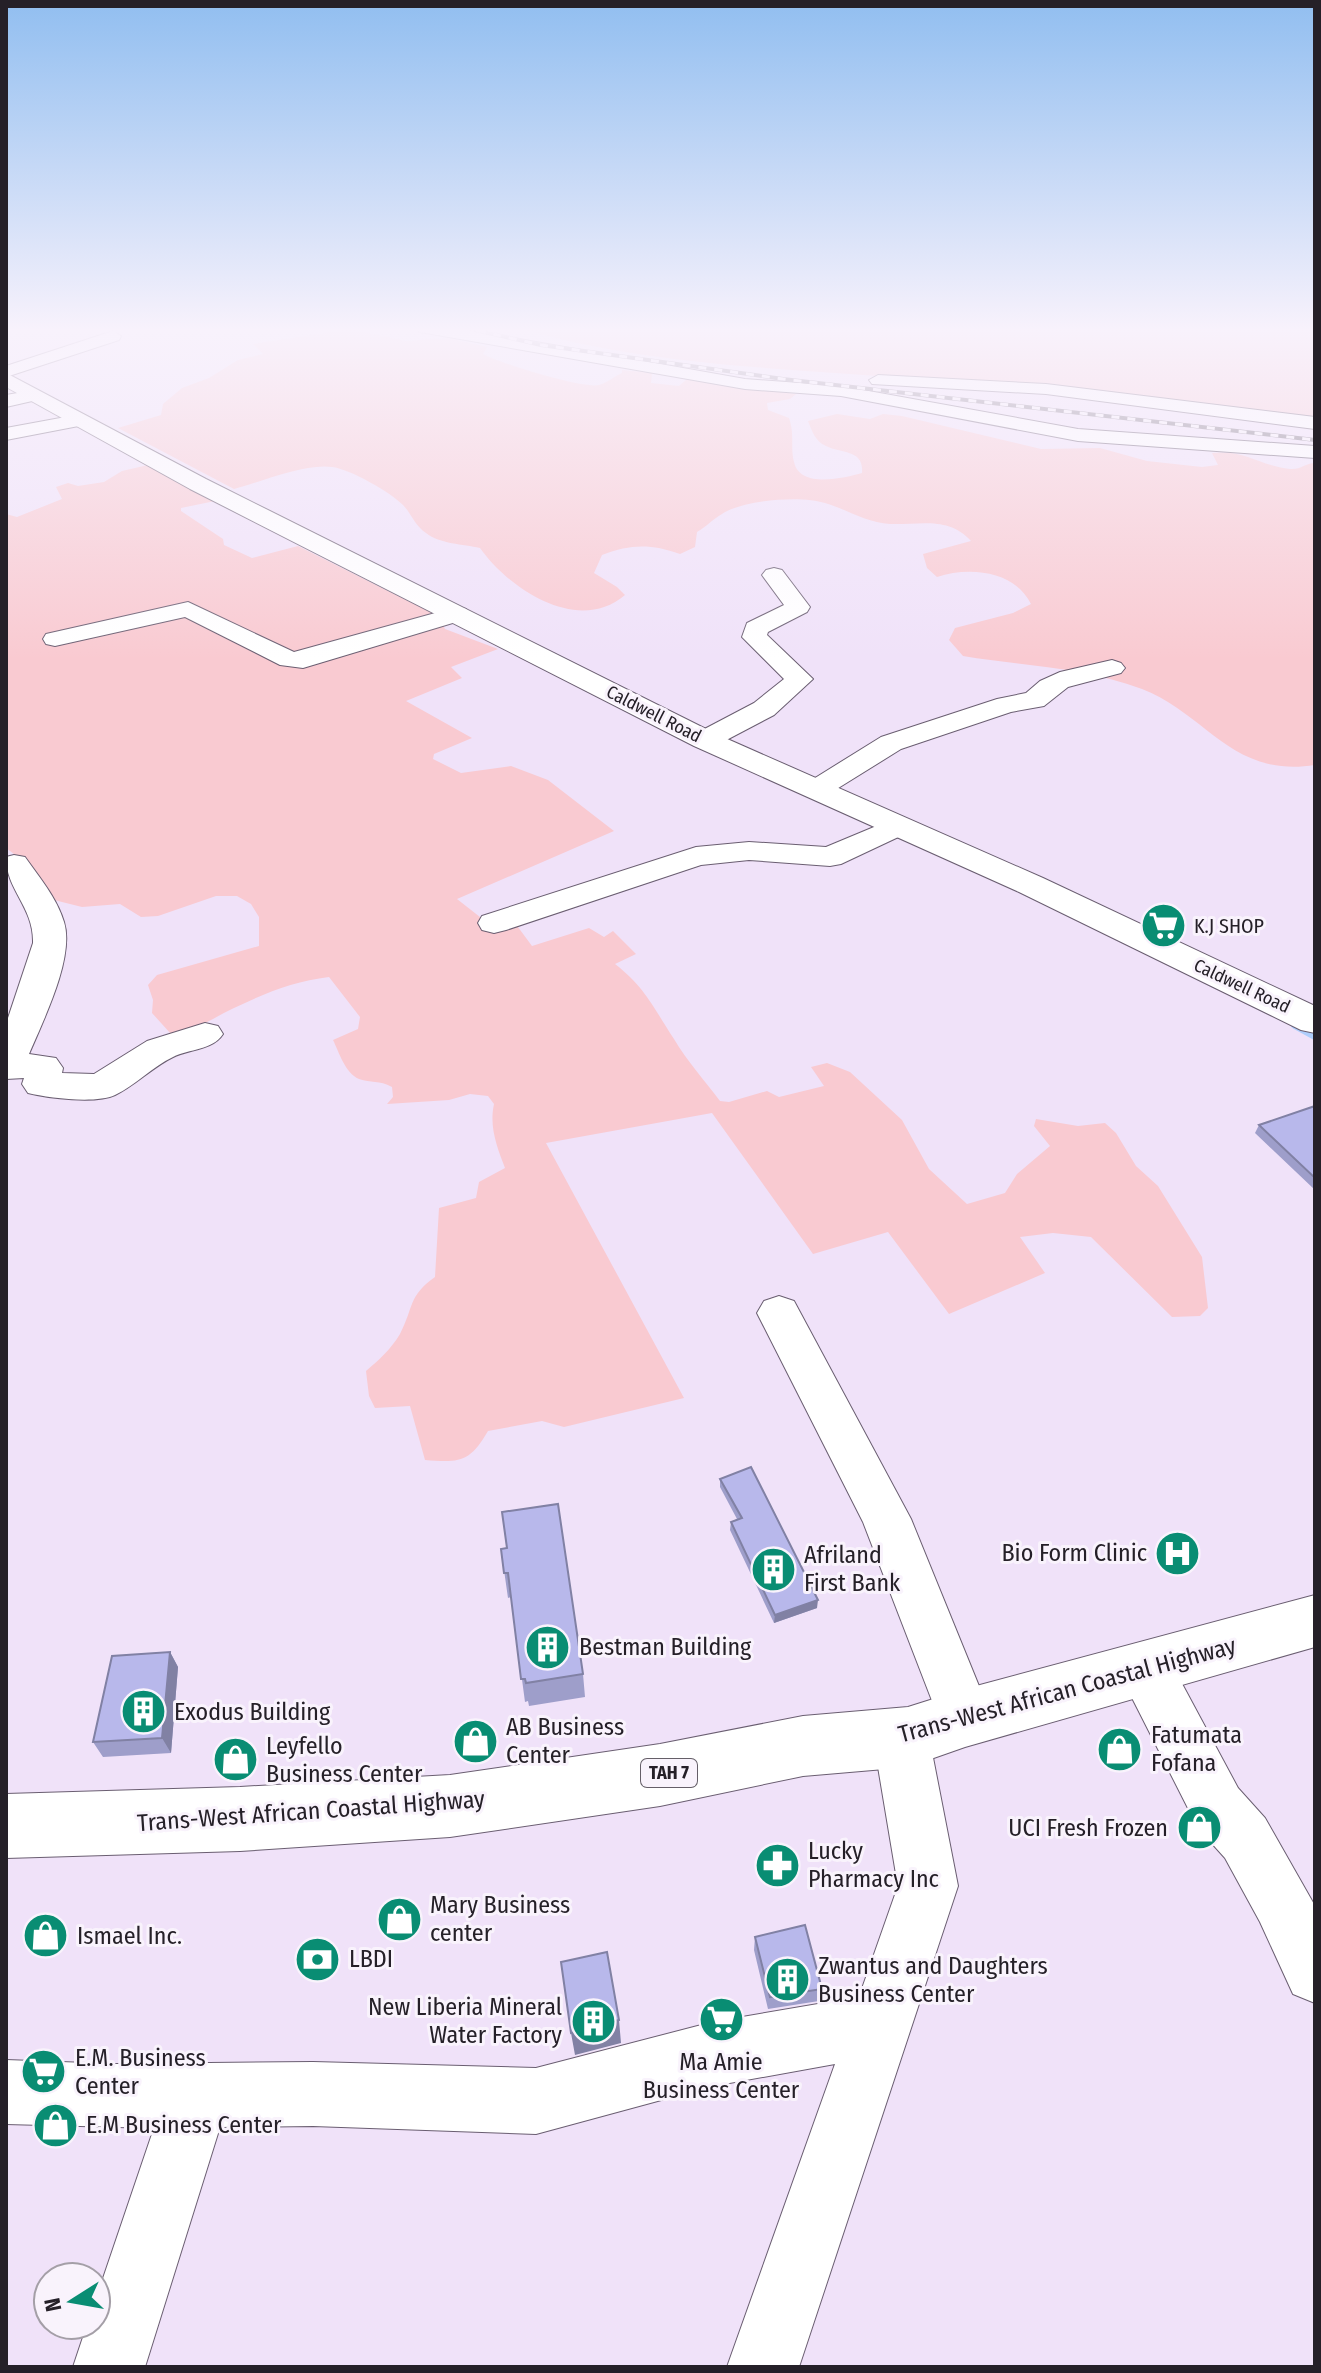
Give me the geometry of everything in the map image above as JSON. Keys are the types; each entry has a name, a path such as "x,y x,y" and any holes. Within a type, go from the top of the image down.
{"main road":[{"name":"Caldwell Road","path":"114,438 198,484 705,740 898,826 1315,1021"},
{"name":"Trans-West African Coastal Highway","path":"6,1826 240,1819 450,1806 660,1775 803,1746 901,1737 1315,1621"}],"street":[{"path":"1126,438 1315,452"},
{"path":"705,740 764,709 800,679 754,637 756,628 766,620 798,607 774,575"},
{"path":"55,639 188,609 289,660 303,660 457,614"},
{"path":"817,789 891,743 1006,705 1035,700 1041,689 1112,668"},
{"path":"494,923 696,856 749,851 830,857 898,826"},
{"path":"14,864 38,900 50,931 44,963 6,1067 43,1066 41,1084 101,1087 160,1049 205,1034"},
{"path":"779,1313 886,1519 965,1718"},
{"path":"1146,1670 1218,1808 1245,1838 1281,1901 1315,1972"},
{"path":"763,2367 928,1886 901,1737"},
{"path":"6,2092 536,2101 713,2054 878,2025"},
{"path":"109,2367 198,2094"}],"shaded area":[{"path":"137,438 792,438 794,462 798,470 805,476 824,480 862,473 862,465 856,456 822,444 816,438 994,438 1041,449 1100,448 1147,461 1202,467 1218,465 1212,453 1224,452 1290,469 1315,463 1315,765 1286,767 1241,754 1165,700 1120,682 1076,672 963,656 949,640 955,628 1013,613 1031,604 1014,584 990,574 963,572 937,577 927,568 923,554 971,541 962,533 943,525 881,523 802,499 744,505 722,514 697,532 695,547 680,554 641,547 602,555 594,573 625,595 606,606 587,610 566,609 526,591 508,578 480,548 432,537 419,527 397,500 349,472 332,467 309,468 234,489"},
{"path":"148,465 215,501 181,508 181,511 223,539 224,545 252,558 298,546 438,616 445,629 498,649 451,667 462,678 406,701 472,738 434,754 433,759 461,773 511,766 548,780 614,831 457,899 494,928 515,923 532,946 589,928 604,937 613,931 636,954 615,964 642,990 720,1101 729,1102 767,1091 779,1097 824,1086 811,1067 827,1063 850,1072 902,1120 929,1169 967,1204 1005,1193 1017,1174 1050,1146 1034,1126 1036,1119 1078,1126 1105,1123 1116,1133 1136,1166 1158,1186 1202,1257 1208,1308 1200,1316 1172,1317 1091,1237 1053,1233 1020,1237 1045,1273 949,1314 888,1232 813,1254 712,1113 546,1143 684,1398 564,1427 542,1421 488,1431 475,1449 463,1458 425,1460 410,1406 375,1408 369,1396 366,1371 396,1339 416,1296 435,1277 439,1208 476,1198 479,1182 505,1168 493,1129 494,1104 488,1096 470,1094 449,1100 387,1104 393,1097 392,1087 359,1079 340,1056 333,1040 358,1029 360,1017 329,977 280,988 197,1027 171,1034 152,1013 153,1000 148,985 157,975 259,946 259,917 251,904 237,896 216,896 158,916 141,917 120,904 82,907 46,898 26,863 6,848 6,514 17,517 62,499 56,487 68,483 78,486 104,482 122,471"}],"building":[{"path":"1315,1106 1315,1178 1259,1125"},
{"name":"Afriland First Bank","path":"751,1467 818,1600 775,1615 731,1522 742,1518 720,1479"},
{"name":"Bestman Building","path":"558,1504 583,1674 526,1683 525,1679 521,1679 508,1573 504,1573 501,1549 507,1548 502,1512"},
{"name":"Exodus Building","path":"170,1652 162,1738 93,1742 112,1656"},
{"name":"Zwantus and Daughters Business Center","path":"805,1925 822,1989 770,1997 755,1937"},
{"path":"607,1952 619,2020 571,2033 561,1962"}],"waterway":[{"path":"1295,1025 1315,1036"}],"railway":[{"path":"1295,438 1315,440"}],"place":[{"name":"K.J SHOP","path":"1163,926"},
{"name":"Bio Form Clinic","path":"1178,1553"},
{"name":"Afriland First Bank","path":"773,1569"},
{"name":"Bestman Building","path":"548,1647"},
{"name":"Exodus Building","path":"143,1712"},
{"name":"AB Business Center","path":"475,1741"},
{"name":"Fatumata Fofana","path":"1120,1749"},
{"name":"Leyfello Business Center","path":"235,1760"},
{"name":"UCI Fresh Frozen","path":"1199,1828"},
{"name":"Lucky Pharmacy Inc","path":"777,1865"},
{"name":"Mary Business center","path":"399,1919"},
{"name":"Ismael Inc.","path":"46,1936"},
{"name":"LBDI","path":"318,1959"},
{"name":"Zwantus and Daughters Business Center","path":"787,1980"},
{"name":"Ma Amie Business Center","path":"721,2020"},
{"name":"New Liberia Mineral Water Factory","path":"593,2021"},
{"name":"E.M. Business Center","path":"44,2072"},
{"name":"E.M Business Center","path":"55,2125"}]}
